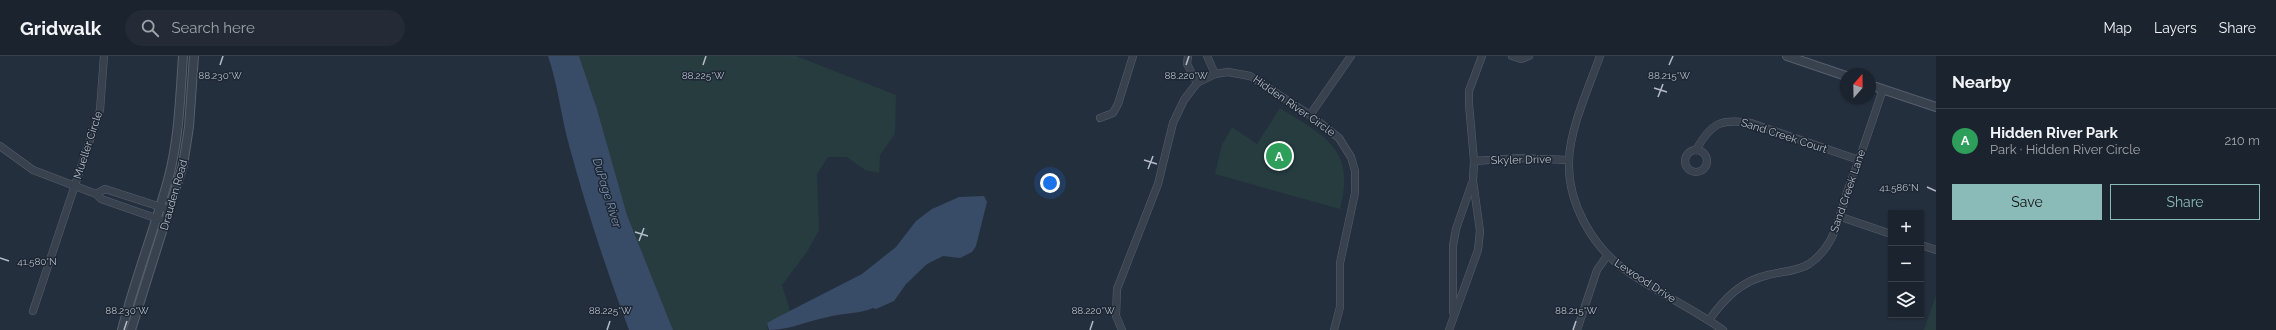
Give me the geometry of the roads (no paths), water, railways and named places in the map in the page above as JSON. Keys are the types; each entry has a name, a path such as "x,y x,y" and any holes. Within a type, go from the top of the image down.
{"street":[{"name":"Mueller Circle","path":"33,311 100,110 104,56"},
{"name":"Drauden Road","path":"122,330 136,276 160,207 175,146 182,56"},
{"name":"Drauden Road","path":"131,330 167,222 186,149 194,56"},
{"path":"1100,118 1113,113 1118,104 1133,56"},
{"path":"1188,56 1186,64 1197,83"},
{"path":"1207,56 1215,74"},
{"path":"1310,115 1351,56"},
{"path":"1449,330 1478,250 1480,231 1473,181 1474,161 1469,91 1482,56"},
{"path":"1512,56 1521,59 1529,56"},
{"name":"Lewood Drive","path":"1600,56 1575,128 1569,160 1570,179 1576,203 1584,222 1608,256 1627,271 1723,330"},
{"path":"1790,56 1840,74"},
{"name":"Hidden River Circle","path":"1122,330 1116,316 1117,289 1158,184 1173,123 1184,100 1197,83 1215,74 1234,72 1250,76 1310,115 1339,138 1351,158 1355,171 1355,193 1340,263 1340,307 1334,330"},
{"path":"1876,87 1936,107"},
{"name":"Sand Creek Lane","path":"1709,320 1721,303 1735,290 1751,280 1768,274 1790,272 1808,264 1822,252 1834,233 1841,217 1847,191 1883,89"},
{"name":"Sand Creek Court","path":"1696,150 1707,131 1721,124 1736,120 1751,123 1859,160"},
{"path":"0,146 33,170 96,194 101,199 167,222"},
{"name":"Skyler Drive","path":"1474,161 1520,158 1569,160"},
{"path":"1453,318 1452,246 1456,228 1473,181"},
{"path":"96,194 105,189 170,210"},
{"path":"1841,217 1888,233"},
{"path":"1924,246 1936,250"},
{"path":"1577,330 1597,270 1608,256"}],"water":[{"name":"DuPage River","path":"548,56 579,56 597,109 627,215 673,330 629,330 604,261 582,192 566,134"},
{"path":"984,196 987,202 976,246 972,252 960,258 943,256 927,264 906,284 894,301 876,309 873,308 777,330 769,330 767,323 862,274 896,247 916,221 932,209 959,197"}],"place":[{"name":"Hidden River Park","path":"1279,156"}]}
